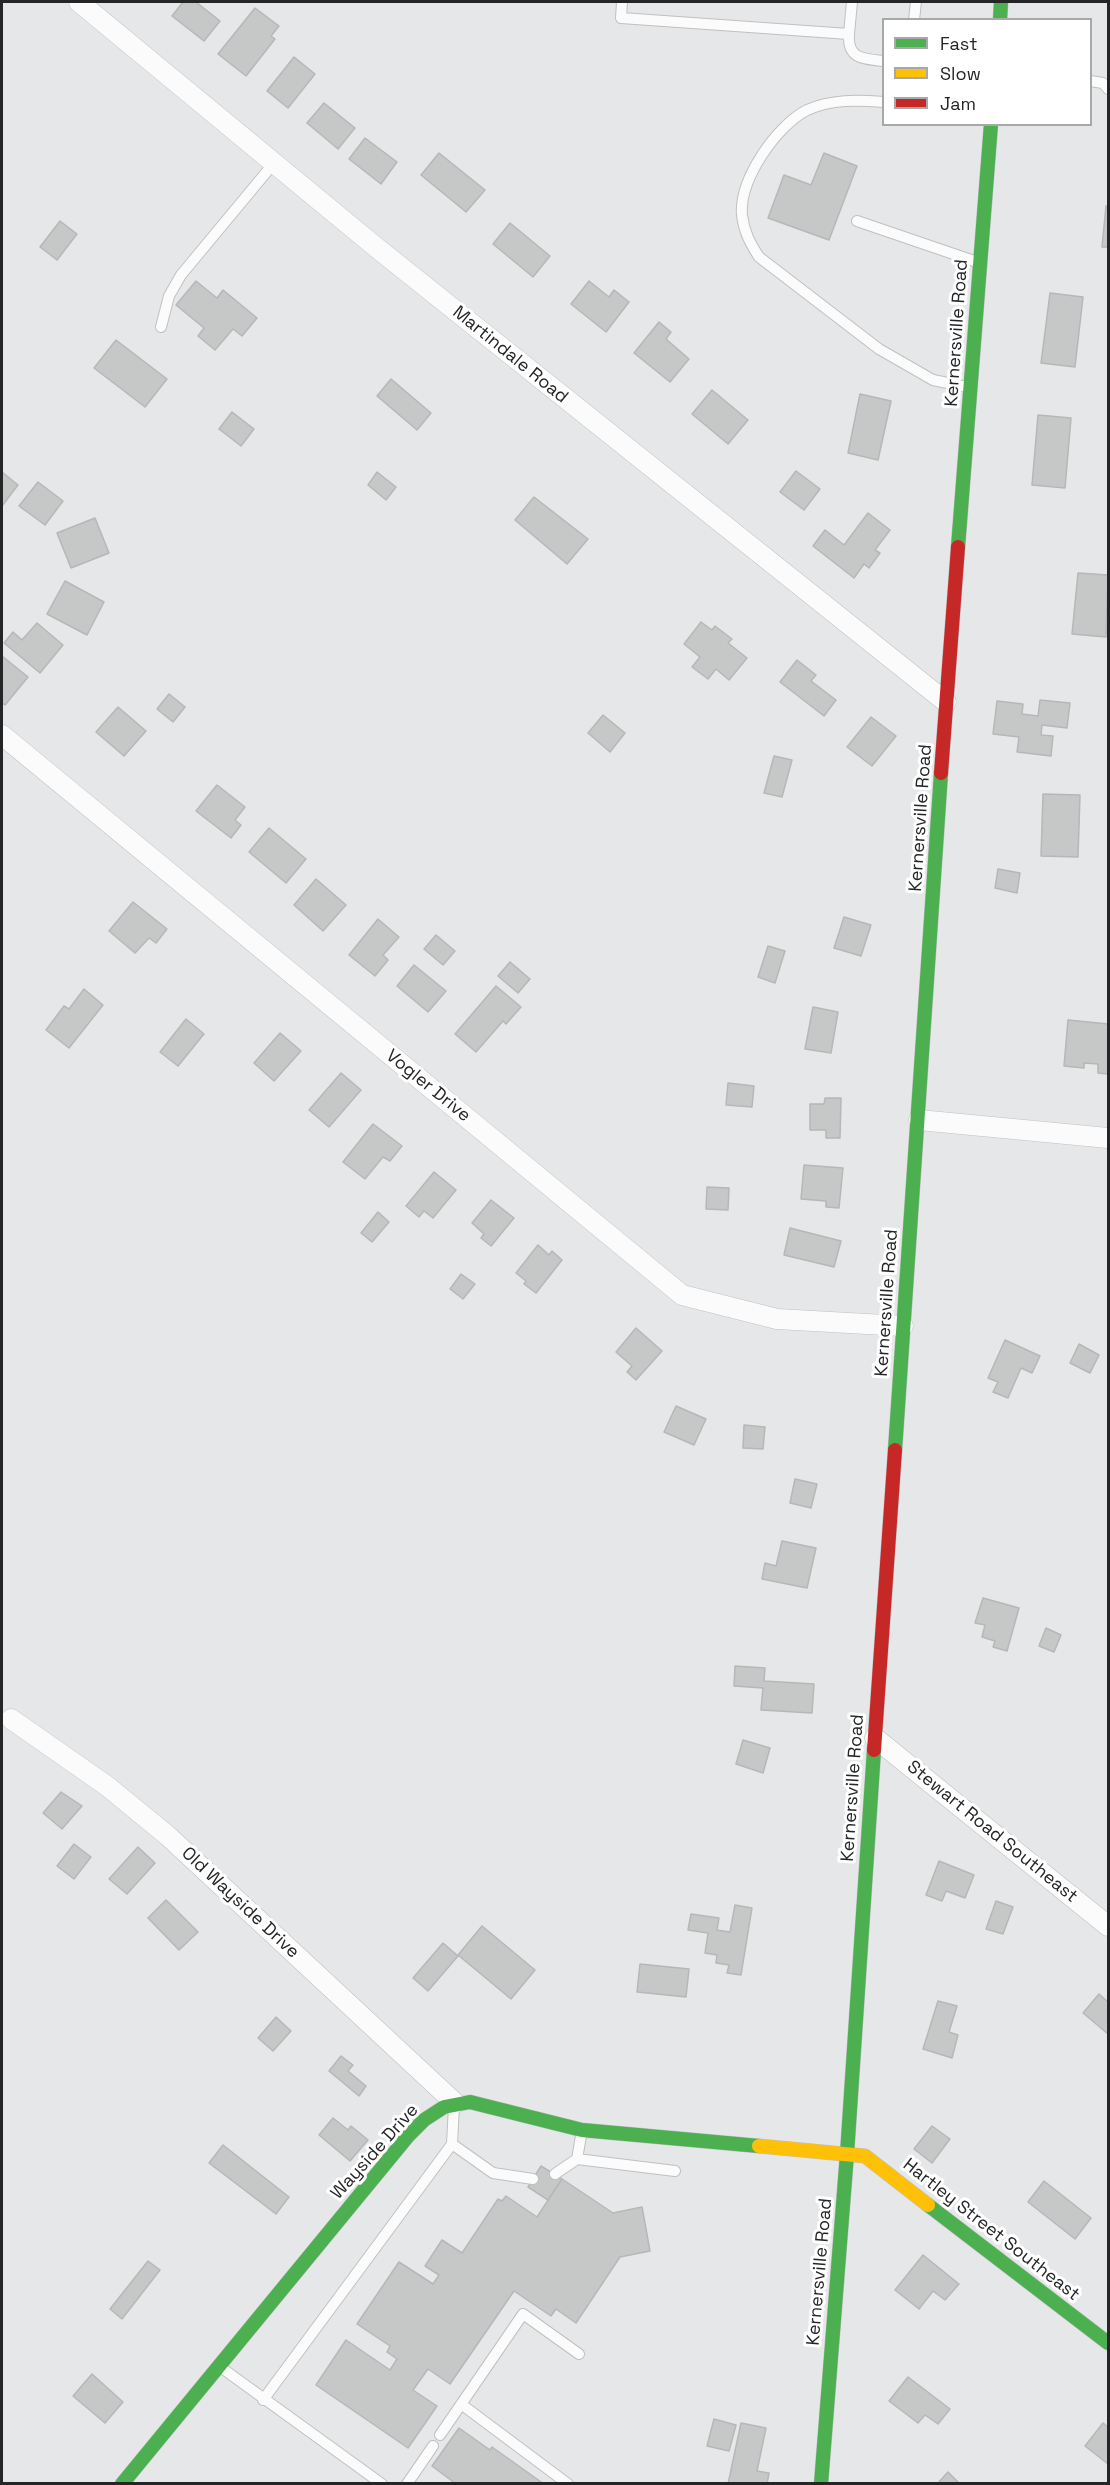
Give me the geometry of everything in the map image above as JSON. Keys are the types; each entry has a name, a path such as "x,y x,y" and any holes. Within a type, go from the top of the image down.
{"main road":[{"path":"1000,18 1001,2"},
{"name":"Kernersville Road","path":"821,2484 847,2154 903,1326 920,1120 946,702 971,388 988,126"},
{"name":"Wayside Drive","path":"122,2484 408,2136 424,2120 444,2107 455,2103 485,2104 582,2130 847,2154"},
{"name":"Hartley Street Southeast","path":"847,2154 865,2156 1108,2343"}],"street":[{"name":"Martindale Road","path":"79,2 377,248 946,702"},
{"name":"Vogler Drive","path":"2,735 682,1295 777,1319 903,1326"},
{"path":"920,1120 1108,1138"},
{"name":"Old Wayside Drive","path":"5,1718 107,1786 168,1836 455,2103"},
{"name":"Stewart Road Southeast","path":"875,1738 1108,1926"}],"lane":[{"path":"622,2 621,18 849,34"},
{"path":"852,2 848,45 854,54 864,59 882,61"},
{"path":"914,18 915,2"},
{"path":"1092,81 1103,83 1108,89"},
{"path":"882,102 855,99 828,103 806,111 786,127 755,166 745,192 742,213 746,237 759,257 879,349 933,380 971,388"},
{"path":"161,327 169,296 181,275 274,163"},
{"path":"857,221 980,264"},
{"path":"263,2400 452,2144 455,2103"},
{"path":"577,2159 582,2130"},
{"path":"452,2144 493,2173 533,2179"},
{"path":"555,2174 577,2159 675,2171"},
{"path":"440,2435 523,2314 579,2354"},
{"path":"219,2366 382,2484"},
{"path":"461,2404 568,2484"},
{"path":"407,2484 433,2446"}],"building":[{"path":"183,2 196,2 220,21 204,41 172,16"},
{"path":"255,8 279,26 271,36 275,39 246,76 218,54"},
{"path":"294,57 315,74 288,108 267,91"},
{"path":"324,103 355,128 338,149 307,123"},
{"path":"365,138 397,162 381,184 349,159"},
{"path":"439,153 485,190 466,212 421,175"},
{"path":"824,153 857,166 829,240 768,218 784,175 811,185"},
{"path":"1106,206 1108,206 1108,247 1102,247"},
{"path":"60,221 77,234 57,260 40,247"},
{"path":"510,223 550,256 533,277 493,244"},
{"path":"196,281 217,298 223,290 257,318 242,336 233,329 215,350 198,336 204,328 176,305"},
{"path":"589,281 609,297 614,290 629,302 606,332 571,304"},
{"path":"1050,293 1083,297 1075,367 1041,363"},
{"path":"659,322 671,332 666,339 689,359 670,382 634,353"},
{"path":"116,340 167,379 145,407 94,368"},
{"path":"391,379 431,413 417,430 377,396"},
{"path":"712,390 748,420 728,444 692,414"},
{"path":"860,394 891,401 878,460 848,453"},
{"path":"232,412 254,429 241,446 219,429"},
{"path":"1038,415 1071,418 1065,488 1032,485"},
{"path":"796,471 820,489 804,510 780,492"},
{"path":"2,472 18,485 2,506"},
{"path":"377,472 396,487 386,500 368,485"},
{"path":"38,482 63,501 45,525 19,506"},
{"path":"534,497 588,539 567,564 515,520"},
{"path":"868,513 890,530 875,550 880,553 869,568 864,564 854,578 813,546 825,530 844,545"},
{"path":"95,518 109,553 71,568 57,533"},
{"path":"1078,573 1108,575 1106,637 1072,634"},
{"path":"65,581 104,602 87,635 47,614"},
{"path":"701,622 712,630 715,626 732,639 728,643 747,658 729,680 716,669 708,679 692,667 700,657 684,644"},
{"path":"37,623 63,645 40,673 4,643 13,632 22,640"},
{"path":"2,656 28,677 5,705 2,703"},
{"path":"797,660 816,675 811,681 836,700 824,716 780,682"},
{"path":"169,694 185,707 173,722 157,709"},
{"path":"1040,700 1070,703 1067,728 1042,725 1041,735 1053,736 1051,756 1017,752 1019,737 993,734 997,701 1023,704 1022,714 1038,716"},
{"path":"118,707 146,731 124,756 96,732"},
{"path":"603,715 625,733 610,752 588,733"},
{"path":"871,717 896,736 872,766 847,747"},
{"path":"774,756 792,760 782,797 764,793"},
{"path":"217,785 245,807 235,820 241,825 231,838 196,811"},
{"path":"1043,794 1080,795 1078,857 1041,856"},
{"path":"269,828 306,859 286,883 249,852"},
{"path":"998,869 1020,873 1017,893 995,888"},
{"path":"316,879 346,905 323,931 294,905"},
{"path":"133,902 167,929 156,943 149,938 135,953 109,931"},
{"path":"844,917 871,925 861,956 834,948"},
{"path":"378,919 399,937 383,955 388,960 375,976 349,955"},
{"path":"436,935 455,951 443,965 424,949"},
{"path":"768,946 785,951 775,983 758,977"},
{"path":"510,962 530,979 518,993 498,976"},
{"path":"414,965 446,991 428,1012 397,986"},
{"path":"496,986 521,1007 506,1024 503,1021 476,1052 455,1034"},
{"path":"84,989 103,1005 69,1048 46,1030 64,1006 69,1009"},
{"path":"813,1007 838,1012 831,1053 805,1049"},
{"path":"186,1019 204,1034 178,1066 160,1052"},
{"path":"1068,1020 1108,1024 1108,1074 1098,1073 1098,1064 1084,1063 1084,1068 1064,1066"},
{"path":"280,1033 301,1051 274,1081 254,1063"},
{"path":"341,1073 361,1090 329,1127 309,1110"},
{"path":"728,1083 754,1086 752,1107 726,1105"},
{"path":"825,1098 841,1098 840,1138 826,1138 826,1130 810,1130 810,1104 824,1104"},
{"path":"373,1124 402,1146 390,1161 383,1157 365,1179 343,1162"},
{"path":"804,1165 843,1168 839,1208 826,1207 826,1201 801,1199"},
{"path":"434,1172 456,1190 433,1218 424,1211 419,1217 406,1206"},
{"path":"707,1187 729,1188 728,1210 706,1209"},
{"path":"491,1200 514,1218 491,1246 481,1238 484,1234 472,1223"},
{"path":"378,1212 389,1222 372,1242 361,1233"},
{"path":"790,1228 841,1241 834,1267 784,1255"},
{"path":"538,1245 549,1255 552,1251 562,1260 536,1293 524,1284 526,1281 516,1273"},
{"path":"461,1274 475,1284 463,1299 450,1289"},
{"path":"636,1328 662,1351 636,1380 627,1372 632,1366 616,1352"},
{"path":"1005,1340 1040,1356 1032,1373 1021,1368 1008,1398 993,1392 998,1382 988,1378"},
{"path":"1079,1344 1099,1355 1090,1373 1070,1363"},
{"path":"676,1406 706,1419 694,1445 664,1432"},
{"path":"744,1425 765,1427 763,1449 743,1448"},
{"path":"795,1479 817,1484 811,1508 790,1503"},
{"path":"782,1541 816,1548 807,1588 762,1579 765,1563 776,1566"},
{"path":"983,1598 1019,1608 1007,1651 993,1647 995,1641 982,1637 985,1625 975,1623"},
{"path":"1046,1628 1061,1635 1054,1652 1039,1646"},
{"path":"735,1666 765,1668 764,1681 814,1684 812,1713 761,1710 763,1688 734,1686"},
{"path":"743,1740 770,1748 763,1773 736,1764"},
{"path":"61,1792 82,1806 62,1829 43,1813"},
{"path":"74,1844 91,1857 74,1879 57,1866"},
{"path":"138,1847 155,1863 127,1894 109,1879"},
{"path":"939,1861 974,1875 965,1898 946,1891 942,1901 926,1895"},
{"path":"166,1900 198,1932 179,1950 148,1918"},
{"path":"996,1901 1013,1907 1003,1934 986,1929"},
{"path":"735,1905 752,1908 741,1975 727,1973 729,1965 716,1963 717,1955 705,1953 708,1933 688,1930 691,1914 719,1918 717,1930 730,1932"},
{"path":"482,1926 535,1970 511,1999 458,1955"},
{"path":"443,1943 458,1956 428,1991 413,1978"},
{"path":"640,1964 689,1969 686,1997 637,1992"},
{"path":"1099,1994 1108,2002 1108,2034 1083,2013"},
{"path":"938,2001 957,2006 949,2032 958,2035 952,2058 923,2049"},
{"path":"276,2017 291,2031 273,2051 258,2038"},
{"path":"341,2056 353,2065 348,2071 366,2086 359,2096 329,2071"},
{"path":"333,2118 348,2130 351,2126 368,2140 350,2161 319,2135"},
{"path":"932,2126 950,2139 932,2163 914,2149"},
{"path":"223,2145 289,2197 276,2214 209,2163"},
{"path":"541,2166 562,2179 548,2200 528,2187"},
{"path":"562,2179 613,2213 642,2207 650,2251 620,2257 576,2323 556,2309 551,2316 514,2291 450,2384 428,2369 413,2390 437,2406 408,2448 316,2385 346,2340 390,2370 397,2359 387,2352 390,2346 357,2324 399,2262 433,2284 439,2275 425,2266 442,2240 462,2253 498,2199 502,2201 506,2196 537,2217"},
{"path":"1044,2181 1091,2218 1075,2239 1028,2202"},
{"path":"923,2255 959,2284 945,2300 933,2291 919,2309 895,2290"},
{"path":"148,2261 160,2270 122,2319 110,2309"},
{"path":"92,2374 123,2402 105,2423 73,2396"},
{"path":"908,2377 950,2409 938,2424 925,2415 918,2423 889,2401"},
{"path":"714,2419 736,2425 729,2451 707,2446"},
{"path":"741,2423 766,2428 757,2471 769,2473 767,2484 728,2484"},
{"path":"1103,2423 1108,2427 1108,2464 1085,2446"},
{"path":"459,2428 490,2450 492,2447 544,2484 456,2484 432,2466"},
{"path":"948,2472 960,2484 937,2484"}],"traffic: fast":[{"path":"1000,18 1001,2"},
{"path":"958,547 991,126"},
{"path":"895,1450 941,773"},
{"path":"821,2484 847,2154 874,1750"},
{"path":"122,2484 408,2136 424,2120 444,2107 470,2102 582,2130 759,2146"},
{"path":"928,2205 1108,2343"}],"traffic: slow":[{"path":"759,2146 865,2156 928,2205"}],"traffic: jam":[{"path":"941,773 958,547"},
{"path":"874,1750 895,1450"}]}
